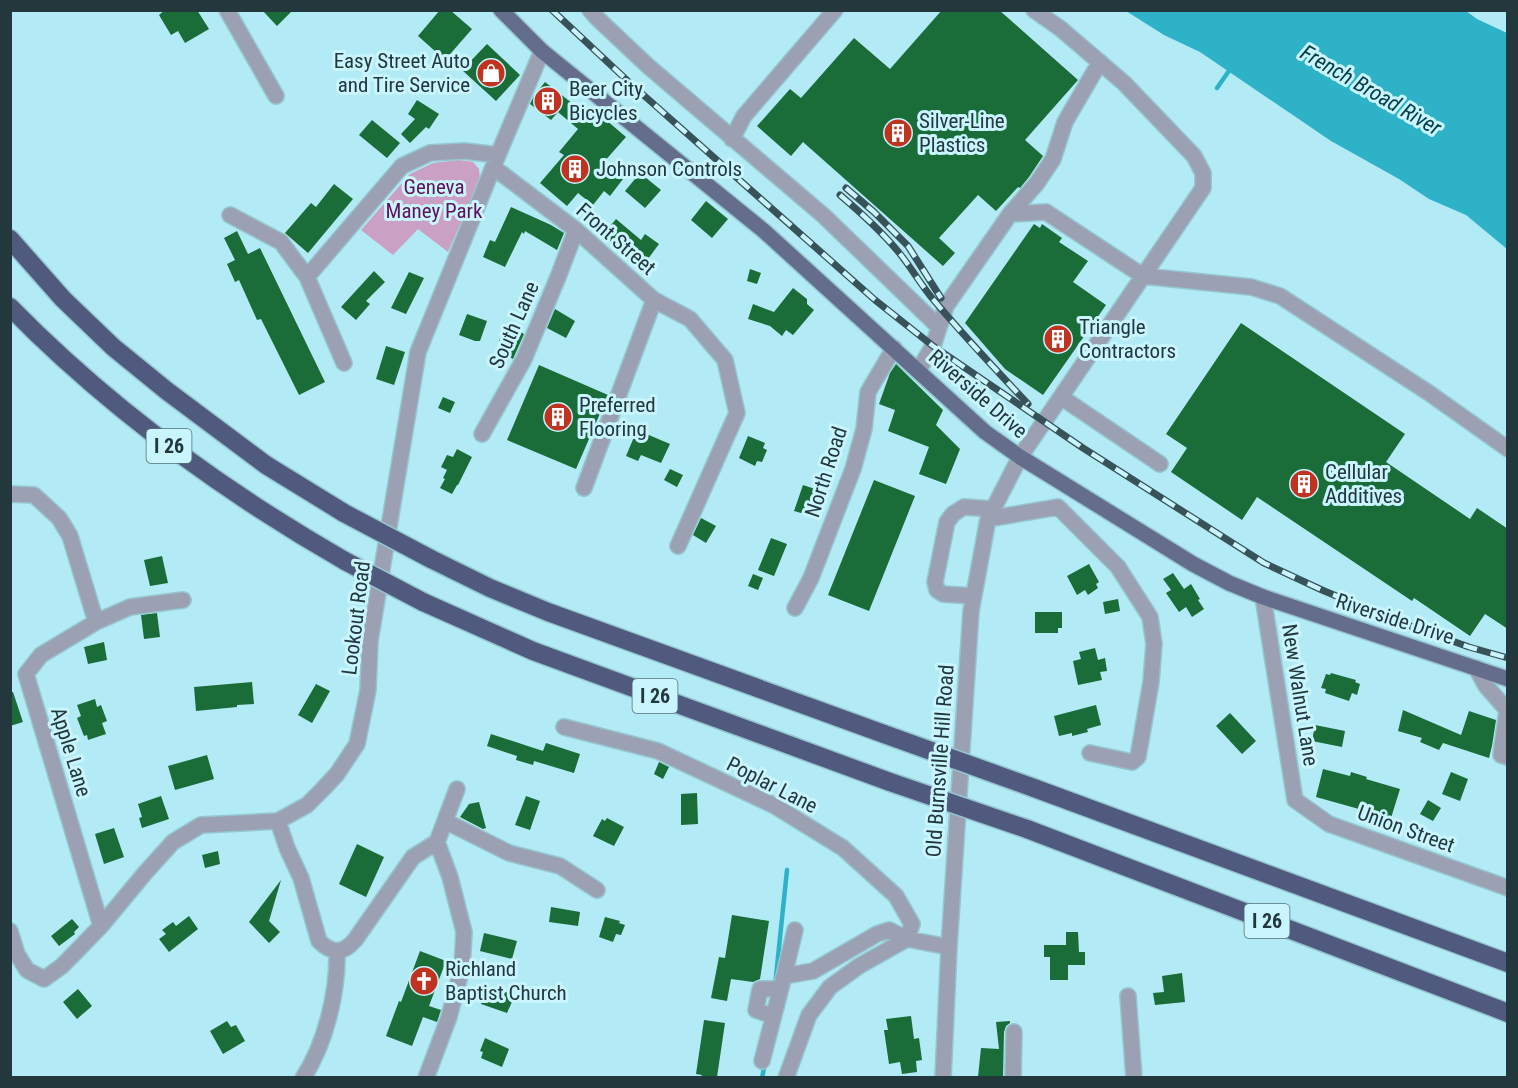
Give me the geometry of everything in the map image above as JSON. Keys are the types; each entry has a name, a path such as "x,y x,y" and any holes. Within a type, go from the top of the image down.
{"highway":[{"name":"I 26","path":"10,239 63,299 113,347 166,391 266,465 344,513 490,588 548,612 1508,963"},
{"name":"I 26","path":"10,307 85,378 149,431 239,496 292,531 423,602 533,651 890,782 1027,829 1508,1013"}],"main road":[{"name":"Riverside Drive","path":"507,13 542,51 764,231 985,432 1020,457 1193,564 1228,583 1263,597 1508,679"}],"street":[{"path":"227,10 276,96"},
{"path":"590,10 648,66 824,216 939,327"},
{"path":"732,139 744,116 835,10"},
{"name":"Old Burnsville Hill Road","path":"943,1077 949,947 971,611 990,514 1020,457 1203,188 1203,172 1194,156 1125,83 1061,29 1034,10"},
{"name":"Lookout Road","path":"10,931 17,954 27,970 44,979 62,966 101,926 173,842 201,825 278,821 307,805 338,774 357,744 368,690 372,629 418,352 542,51"},
{"path":"918,371 933,346 946,306 1010,214 1037,183 1053,159 1065,122 1100,62"},
{"path":"307,277 402,166 430,153 464,151 495,161"},
{"name":"Front Street","path":"495,161 654,300"},
{"path":"1010,214 1046,212 1143,276 1251,287 1280,296 1429,393 1508,448"},
{"path":"230,214 280,242 307,277 344,363"},
{"name":"South Lane","path":"482,434 524,359 576,230"},
{"path":"584,488 654,300 690,319 725,360 736,413 678,546"},
{"name":"North Road","path":"795,608 811,578 853,469 864,429 868,392 894,348"},
{"path":"1061,397 1160,464"},
{"path":"10,494 34,495 59,518 70,536 96,622 130,607 183,600"},
{"path":"973,596 943,594 937,590 934,582 947,522 953,514 964,507 990,514 1058,507 1118,567 1150,617 1154,644 1151,682 1138,757 1132,762 1090,753"},
{"name":"New Walnut Lane","path":"1263,597 1295,800"},
{"name":"Apple Lane","path":"96,622 41,655 26,674 101,926"},
{"path":"1476,668 1486,686 1507,711 1502,755 1508,757"},
{"name":"Poplar Lane","path":"564,727 657,751 775,806 843,848 896,897 912,924 907,939"},
{"path":"426,1077 450,1017 462,968 464,932 450,877 437,842 457,789"},
{"name":"Union Street","path":"1295,800 1329,824 1508,888"},
{"path":"278,821 287,848 302,878 319,941 326,947 337,951 348,947 355,940 413,857 437,842"},
{"path":"444,821 509,853 560,866 597,890"},
{"path":"762,1060 795,930"},
{"path":"782,982 813,971 877,934 889,930 907,939 949,947"},
{"path":"786,1077 809,1015 830,987 859,966 907,939"},
{"path":"303,1077 318,1049 328,1016 336,979 337,951"},
{"path":"1128,996 1134,1077"},
{"path":"1013,1077 1014,1032"}],"green space":[{"name":"Geneva Maney Park","path":"459,160 473,162 479,169 480,179 448,252 418,229 393,255 361,230 410,174 433,163"}],"water":[{"name":"French Broad River","path":"1126,11 1466,11 1477,19 1507,33 1507,249 1466,215 1429,199 1399,179 1331,141 1200,52 1164,35"}],"building":[{"path":"165,10 197,10 209,29 185,43 178,31 171,35 159,15"},
{"path":"262,10 293,10 277,26"},
{"path":"440,10 450,10 472,29 445,60 418,36"},
{"name":"Silver-Line Plastics","path":"942,10 999,10 1078,80 1025,140 1043,156 1020,188 1018,187 996,211 978,195 939,238 955,253 943,266 803,142 791,156 757,126 790,89 801,98 854,38 890,69"},
{"name":"Easy Street Auto and Tire Service","path":"487,44 520,75 496,101 462,70"},
{"name":"Johnson Controls","path":"545,82 582,111 584,108 596,118 599,114 626,137 603,163 623,179 610,196 604,191 593,205 578,193 567,206 540,183 564,155 559,152 578,129 558,112 551,120 530,104"},
{"path":"417,100 439,114 429,129 426,127 410,143 401,134 415,119 408,114"},
{"path":"372,120 400,143 387,158 359,135"},
{"path":"640,173 661,190 645,208 625,191"},
{"path":"334,184 353,199 308,253 285,233 311,203 316,207"},
{"path":"706,201 728,219 712,238 691,220"},
{"path":"511,207 564,233 557,250 525,231 524,234 522,232 505,267 483,257 490,240 495,242"},
{"path":"616,219 641,240 645,234 659,244 642,267 603,235"},
{"path":"1034,224 1040,228 1042,224 1062,238 1059,242 1088,261 1073,282 1106,305 1043,395 1005,369 965,323"},
{"path":"237,231 248,254 260,248 325,382 299,395 261,319 257,320 239,280 235,282 227,264 235,260 224,238"},
{"path":"750,269 761,273 757,284 747,281"},
{"path":"374,271 385,282 366,301 370,304 356,320 341,307"},
{"path":"409,272 424,278 406,314 391,308"},
{"path":"793,288 807,299 807,304 814,310 793,335 786,330 782,336 770,326 748,319 753,304 774,312"},
{"path":"555,309 575,321 566,338 547,328"},
{"path":"467,314 487,321 480,341 459,335"},
{"name":"Cellular Additives","path":"1241,323 1405,434 1386,462 1470,519 1477,508 1508,529 1508,629 1485,614 1470,636 1414,598 1412,601 1257,497 1242,520 1171,472 1187,448 1166,434"},
{"path":"508,325 524,334 513,359 501,352 505,344 499,341"},
{"path":"386,346 405,352 394,385 376,379"},
{"path":"896,364 943,410 936,425 960,449 946,484 919,474 929,447 888,431 895,410 879,404 890,373"},
{"name":"Preferred Flooring","path":"539,365 608,395 576,469 507,440"},
{"path":"443,397 455,402 450,413 438,408"},
{"path":"637,430 670,444 661,463 641,455 638,461 626,456"},
{"path":"748,436 765,443 763,448 767,450 762,462 757,461 755,466 739,458"},
{"path":"457,449 472,457 452,494 440,488 447,470 441,467 447,455 453,457"},
{"path":"670,469 683,475 677,487 664,480"},
{"path":"874,480 915,496 869,611 828,595"},
{"path":"803,485 821,491 812,516 794,511"},
{"path":"701,518 716,526 706,543 693,535"},
{"path":"771,538 787,544 774,576 758,570"},
{"path":"162,556 168,583 150,586 144,560"},
{"path":"1089,564 1099,582 1096,584 1098,588 1088,595 1085,590 1077,595 1067,576"},
{"path":"1173,573 1184,589 1191,584 1200,599 1198,600 1204,609 1192,617 1186,607 1179,612 1166,593 1171,590 1163,579"},
{"path":"753,574 763,578 758,590 748,586"},
{"path":"1118,599 1120,611 1105,614 1103,602"},
{"path":"1035,612 1062,612 1062,628 1058,628 1058,633 1035,633"},
{"path":"157,613 160,637 144,639 141,615"},
{"path":"104,642 107,660 88,664 84,647"},
{"path":"1095,648 1098,660 1105,658 1107,671 1100,672 1102,680 1078,685 1073,661 1081,659 1079,652"},
{"path":"1331,673 1356,680 1355,682 1360,684 1357,695 1352,693 1349,701 1325,693 1326,689 1321,688 1326,674"},
{"path":"252,682 254,704 196,711 194,687"},
{"path":"316,684 330,691 312,723 298,715"},
{"path":"10,692 13,692 23,722 10,726"},
{"path":"95,699 97,707 101,705 107,721 102,723 106,734 88,740 77,718 81,716 77,705"},
{"path":"1096,705 1101,725 1087,729 1088,732 1059,736 1054,716"},
{"path":"1403,710 1461,735 1469,711 1496,720 1489,758 1443,743 1439,750 1420,742 1422,738 1398,731"},
{"path":"1230,713 1256,741 1242,754 1216,726"},
{"path":"1315,725 1345,731 1342,747 1312,741"},
{"path":"491,734 543,751 546,743 580,754 574,773 534,761 533,765 516,760 517,756 487,746"},
{"path":"207,755 214,779 175,790 168,766"},
{"path":"659,762 669,767 663,779 654,774"},
{"path":"1323,769 1350,776 1351,772 1400,789 1391,818 1316,797"},
{"path":"1451,772 1468,779 1460,801 1442,794"},
{"path":"697,793 698,824 681,825 681,794"},
{"path":"161,796 169,819 142,828 139,818 142,817 138,804"},
{"path":"526,796 540,801 530,830 515,825"},
{"path":"1428,800 1441,808 1433,821 1420,814"},
{"path":"479,802 486,828 483,829 460,817 469,804"},
{"path":"607,818 624,827 614,846 593,836 602,819 605,821"},
{"path":"114,828 124,857 104,864 95,834"},
{"path":"357,844 384,857 366,897 339,884"},
{"path":"218,851 220,864 205,868 202,855"},
{"path":"281,880 269,921 280,932 269,943 249,922"},
{"path":"551,907 580,912 578,926 549,922"},
{"path":"732,915 769,921 760,979 753,982 731,979 727,1001 711,998 719,957 725,958"},
{"path":"189,916 198,929 169,952 159,939 166,934 162,930 173,922 176,926"},
{"path":"605,917 620,921 619,923 625,925 621,935 616,934 613,942 599,937"},
{"path":"72,919 79,927 74,932 75,934 59,946 51,936"},
{"path":"1066,932 1078,932 1079,952 1085,952 1085,965 1068,965 1068,980 1050,980 1050,957 1044,957 1044,945 1066,945"},
{"path":"484,933 517,941 512,959 480,951"},
{"name":"Richland Baptist Church","path":"420,951 446,961 429,1006 441,1010 437,1022 423,1017 412,1046 386,1036"},
{"path":"1182,973 1185,1002 1155,1005 1153,993 1164,992 1162,976"},
{"path":"492,987 515,995 507,1013 481,1004 485,992 490,994"},
{"path":"78,989 92,1006 77,1019 63,1002"},
{"path":"911,1016 914,1039 919,1038 922,1060 916,1061 917,1072 902,1074 900,1062 889,1064 884,1030 888,1030 886,1019"},
{"path":"704,1020 725,1023 717,1077 701,1077 702,1075 696,1074"},
{"path":"227,1021 231,1027 236,1025 245,1041 223,1054 210,1031"},
{"path":"1010,1021 1004,1032 1003,1077 978,1077 981,1048 999,1049 996,1022"},
{"path":"485,1038 509,1049 502,1067 481,1058 483,1052 480,1051"}],"waterway":[{"path":"1217,88 1231,68"},
{"path":"775,986 787,870"},
{"path":"762,1078 765,1063"}],"railway":[{"path":"552,10 631,84 875,300 933,346 1083,448 1264,563 1391,619 1469,647 1508,658"},
{"path":"846,188 908,246 941,298"},
{"path":"840,195 890,242 943,311 1028,404"}],"place":[{"name":"Easy Street Auto and Tire Service","path":"491,73"},
{"name":"Beer City Bicycles","path":"548,101"},
{"name":"Silver-Line Plastics","path":"898,133"},
{"name":"Johnson Controls","path":"575,169"},
{"name":"Triangle Contractors","path":"1058,339"},
{"name":"Preferred Flooring","path":"558,417"},
{"name":"Cellular Additives","path":"1304,484"},
{"name":"Richland Baptist Church","path":"424,981"}]}
